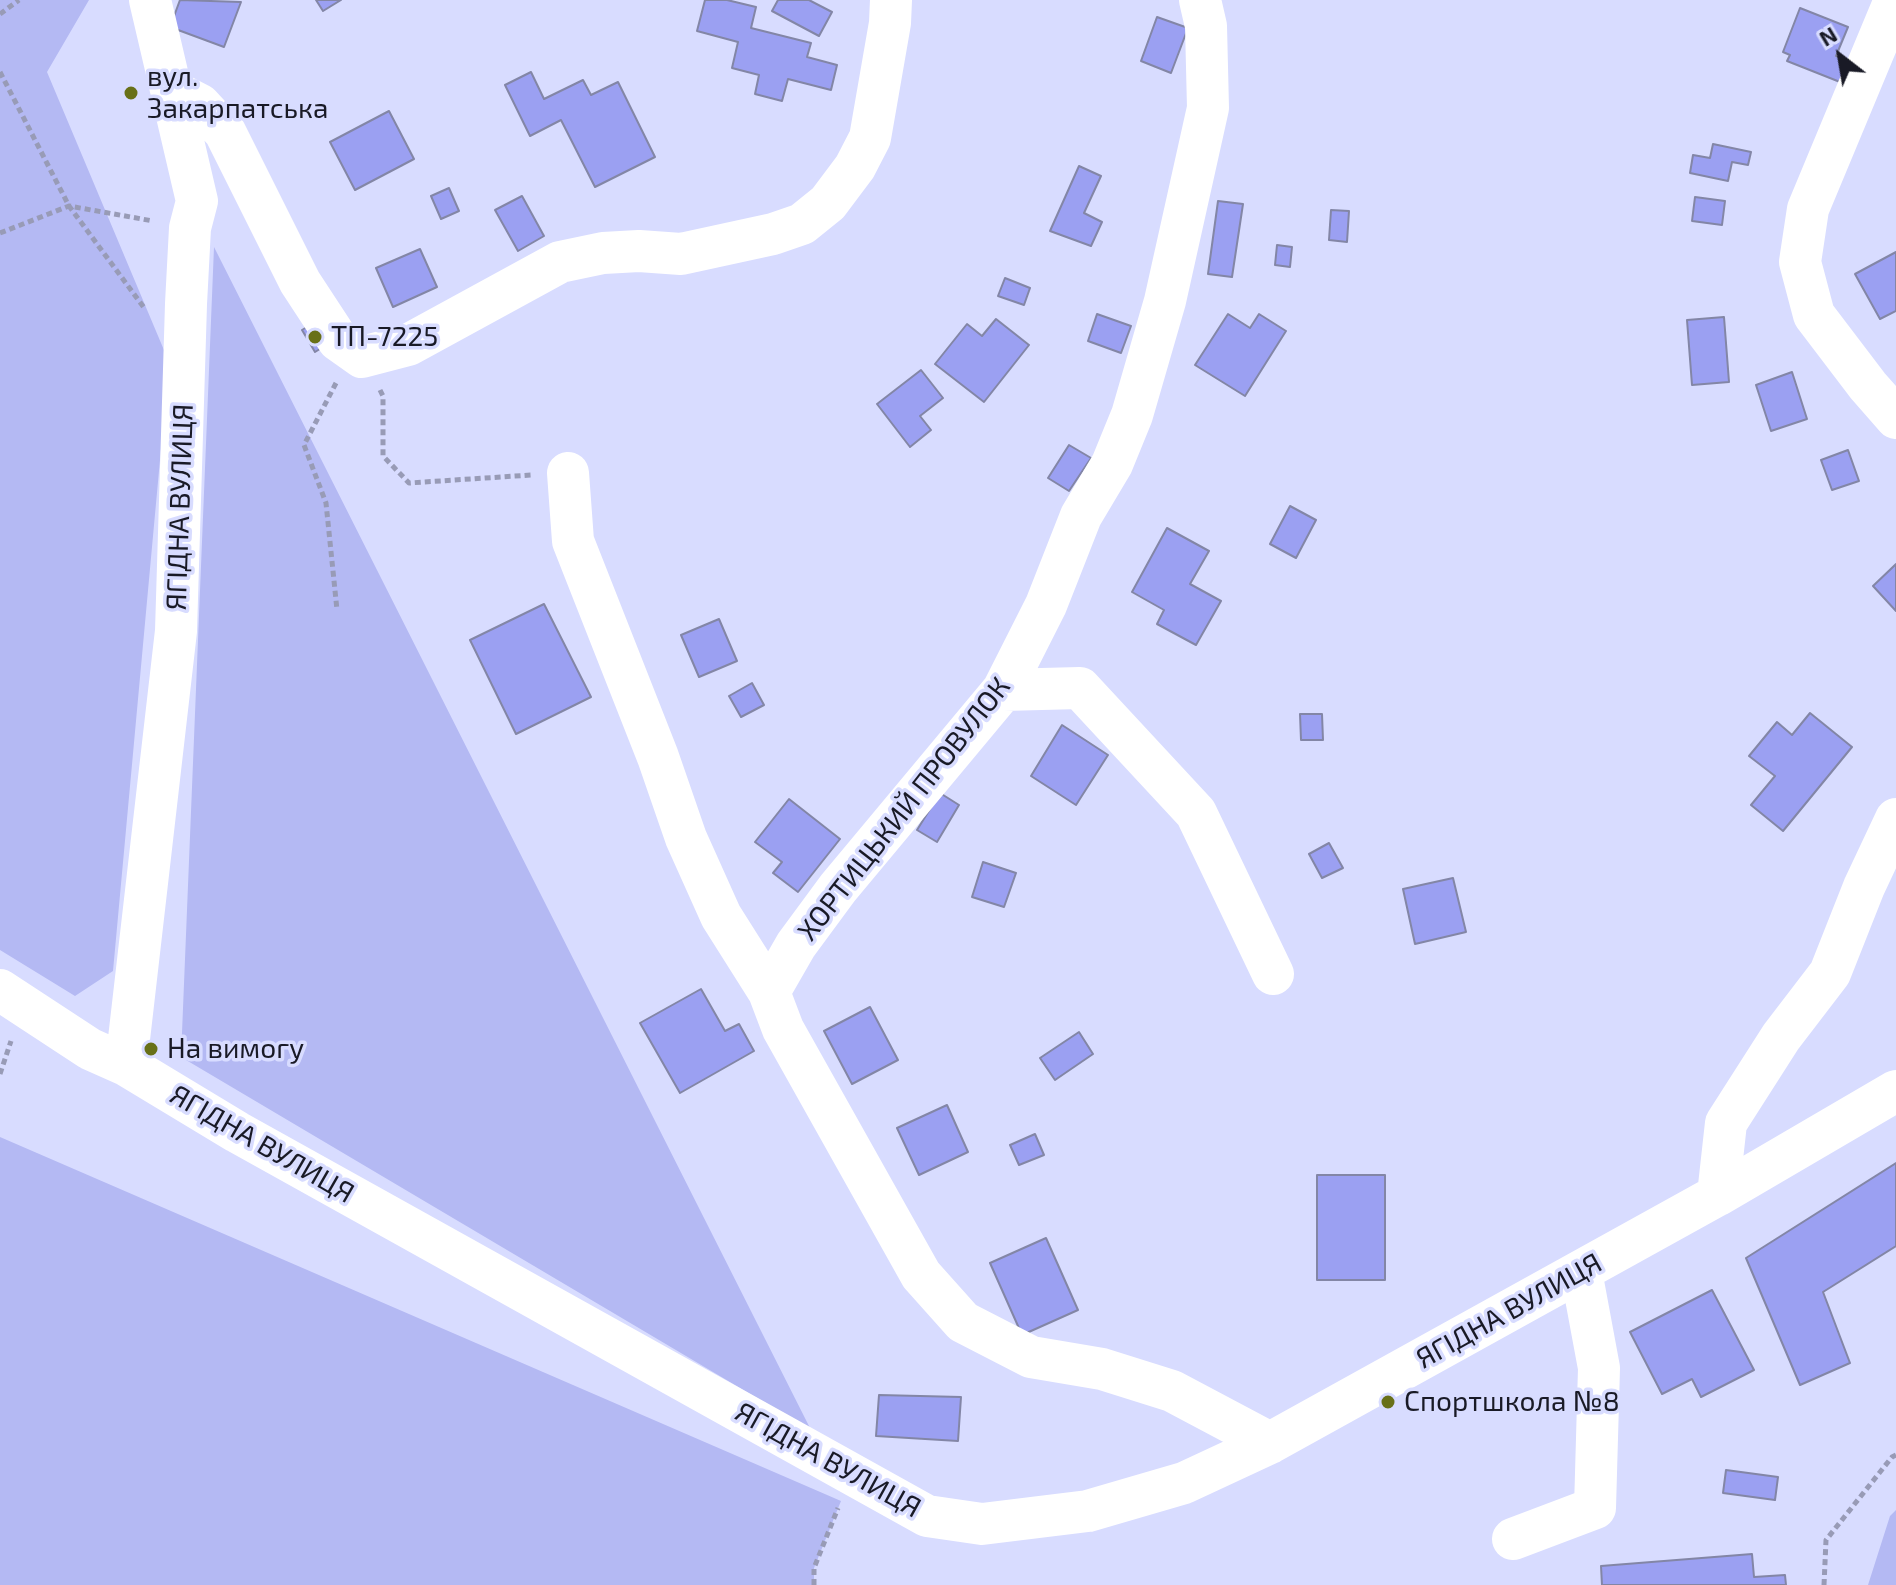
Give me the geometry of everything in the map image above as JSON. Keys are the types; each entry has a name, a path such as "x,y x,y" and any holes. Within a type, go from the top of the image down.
{"street":[{"name":"ЯГІДНА ВУЛИЦЯ","path":"126,1065 176,631 190,228 197,201 150,0"},
{"path":"171,90 200,105 225,132 300,282 338,340 362,357 408,345 560,262 603,253 639,251 681,254 773,234 802,224 828,203 855,167 870,138 890,23 891,0"},
{"name":"ХОРТИЦЬКИЙ ПРОВУЛОК","path":"769,992 796,945 838,888 1003,690 1046,605 1081,516 1112,464 1132,415 1165,301 1208,108 1206,26 1200,0"},
{"path":"1895,0 1808,209 1800,262 1814,315 1896,418"},
{"path":"568,473 573,541 658,757 686,838 721,916 769,992 783,1029 921,1275 963,1322 1031,1357 1102,1369 1172,1391 1270,1443"},
{"path":"1003,690 1080,688 1196,813 1273,974"},
{"path":"1718,1195 1726,1123 1781,1037 1830,973 1864,887 1896,819"},
{"name":"ЯГІДНА ВУЛИЦЯ","path":"0,990 90,1049 126,1065 237,1132 927,1516 982,1524 1088,1511 1184,1483 1270,1443 1718,1195 1896,1091"},
{"path":"1513,1539 1595,1508 1599,1368 1581,1271"}],"path":[{"path":"0,14 19,0"},
{"path":"0,72 69,206 149,313"},
{"path":"0,233 69,206 190,228"},
{"path":"337,610 326,503 304,445 336,382 338,340"},
{"path":"383,396 383,456 409,483 568,473"},
{"path":"1824,1585 1826,1540 1896,1455"},
{"path":"814,1585 814,1568 851,1474"}],"shaded area":[{"path":"0,0 89,0 47,72 169,362 113,971 75,996 0,950"},
{"path":"214,247 811,1430 181,1057"},
{"path":"0,1137 841,1501 814,1568 814,1585 0,1585"},
{"path":"1896,1510 1896,1585 1868,1585 1890,1516"}],"building":[{"path":"180,0 241,2 224,47 170,27"},
{"path":"316,0 341,0 323,11"},
{"path":"705,0 727,0 756,7 751,28 811,43 807,57 837,65 831,90 788,79 782,101 755,94 759,75 732,68 738,42 697,31"},
{"path":"778,0 809,0 832,12 819,36 772,11"},
{"path":"1800,8 1848,27 1836,56 1848,61 1840,82 1787,61 1790,55 1783,52"},
{"path":"1157,17 1188,28 1171,73 1141,61"},
{"path":"531,72 544,99 583,80 591,95 618,82 655,157 595,187 561,120 530,136 505,85"},
{"path":"389,111 414,159 355,190 330,142"},
{"path":"1713,144 1751,152 1748,165 1732,162 1728,181 1690,173 1693,155 1710,158"},
{"path":"1079,166 1101,176 1084,213 1102,222 1091,246 1050,231"},
{"path":"449,188 459,211 441,219 431,196"},
{"path":"522,196 544,236 518,251 495,210"},
{"path":"1695,197 1725,201 1722,225 1692,221"},
{"path":"1218,201 1243,204 1232,277 1208,274"},
{"path":"1331,210 1349,211 1347,242 1329,240"},
{"path":"1277,245 1292,247 1290,267 1275,265"},
{"path":"420,249 437,287 393,307 376,268"},
{"path":"1896,252 1896,311 1880,319 1855,274"},
{"path":"1005,278 1030,288 1024,305 998,296"},
{"path":"1097,314 1131,326 1121,353 1088,341"},
{"path":"1228,314 1250,328 1259,314 1286,331 1245,396 1195,365"},
{"path":"1724,317 1729,382 1692,385 1687,320"},
{"path":"996,319 1029,345 984,402 935,364 967,324 982,336"},
{"name":"ТП-7225","path":"315,322 328,344 315,352 302,330"},
{"path":"921,370 943,398 920,416 931,430 910,447 877,404"},
{"path":"1792,372 1807,419 1771,431 1756,385"},
{"path":"1069,445 1091,458 1069,491 1048,478"},
{"path":"1848,450 1859,481 1832,490 1821,460"},
{"path":"1290,506 1316,520 1296,558 1270,544"},
{"path":"1167,528 1209,551 1190,584 1221,601 1196,645 1157,624 1164,610 1132,592"},
{"path":"1896,564 1896,611 1873,586"},
{"path":"544,604 591,697 516,734 470,640"},
{"path":"719,619 737,661 699,677 681,635"},
{"path":"752,683 764,705 741,717 729,696"},
{"path":"1810,713 1852,747 1783,831 1751,805 1775,776 1749,756 1777,722 1792,735"},
{"path":"1300,714 1322,714 1323,740 1301,740"},
{"path":"1062,725 1108,755 1076,805 1031,776"},
{"path":"940,793 959,805 937,842 917,830"},
{"path":"789,799 840,839 798,892 773,873 782,862 755,842"},
{"path":"1329,843 1343,868 1322,878 1309,854"},
{"path":"983,862 1016,873 1004,907 972,897"},
{"path":"1453,878 1466,932 1415,944 1403,889"},
{"path":"701,989 725,1031 739,1024 754,1051 680,1093 640,1023"},
{"path":"870,1007 898,1060 852,1084 824,1031"},
{"path":"1079,1032 1093,1054 1055,1080 1040,1058"},
{"path":"947,1105 968,1152 919,1175 897,1128"},
{"path":"1035,1134 1044,1155 1019,1165 1010,1145"},
{"path":"1896,1163 1896,1246 1823,1292 1850,1363 1800,1385 1746,1258"},
{"path":"1317,1175 1385,1175 1385,1280 1317,1280"},
{"path":"1046,1238 1078,1310 1022,1335 990,1263"},
{"path":"1712,1290 1754,1370 1701,1397 1692,1379 1662,1394 1630,1332"},
{"path":"879,1395 961,1397 958,1441 876,1436"},
{"path":"1726,1470 1778,1477 1775,1500 1723,1493"},
{"path":"1752,1554 1754,1577 1785,1575 1786,1585 1602,1585 1601,1566"}],"place":[{"name":"вул. Закарпатська","path":"131,93"},
{"name":"ТП-7225","path":"315,337"},
{"name":"На вимогу","path":"151,1049"},
{"name":"Спортшкола №8","path":"1388,1402"}]}
